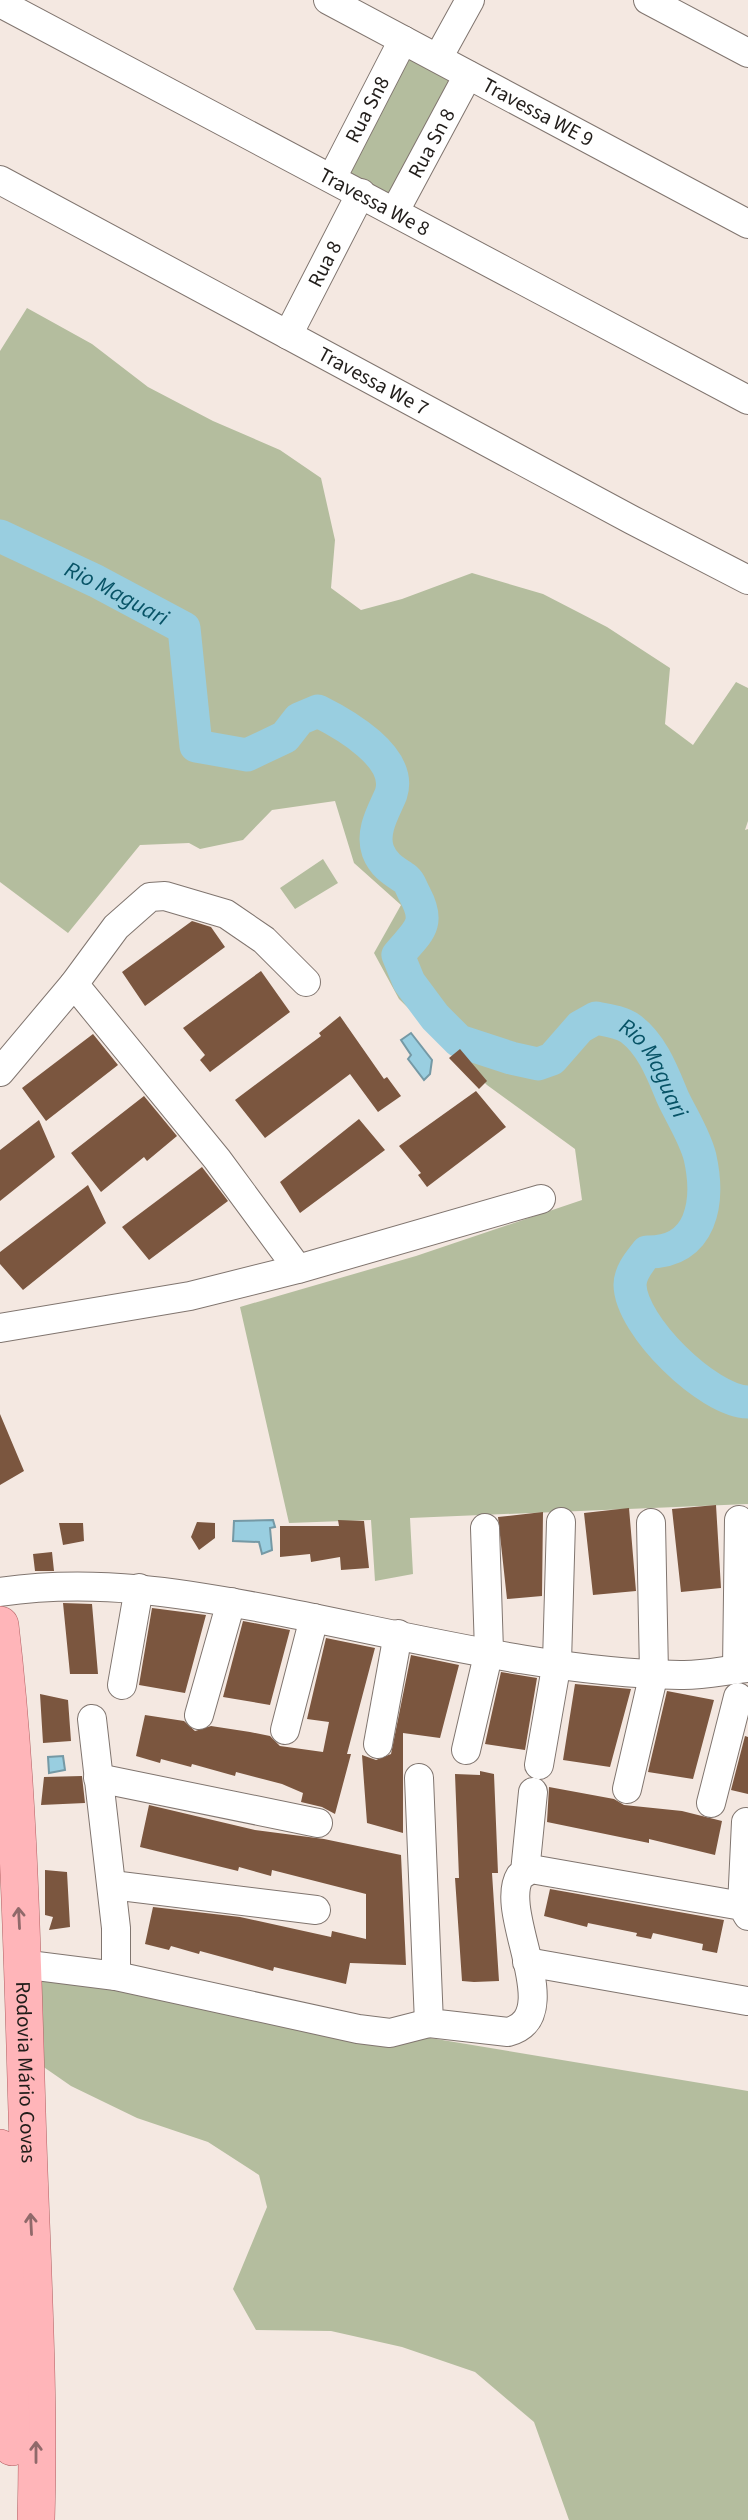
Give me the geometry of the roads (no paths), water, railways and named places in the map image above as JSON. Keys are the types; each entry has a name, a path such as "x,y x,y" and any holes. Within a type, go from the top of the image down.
{"main road":[{"name":"Rodovia Mário Covas","path":"0,1625 8,1695 21,1964 13,2060 36,2344 36,2520"},
{"name":"Rodovia Mário Covas","path":"0,2148 6,2455 10,2520"}],"street":[{"name":"Travessa WE 9","path":"328,0 748,224"},
{"path":"438,58 470,0"},
{"path":"648,0 748,53"},
{"name":"Travessa We 8","path":"0,3 748,400"},
{"name":"Rua Sn8","path":"332,178 403,40"},
{"name":"Rua Sn 8","path":"395,211 468,75"},
{"name":"Travessa We 7","path":"0,180 748,580"},
{"name":"Rua 8","path":"288,335 361,193"},
{"path":"0,1072 74,984 116,927 141,902 150,897 165,896 226,914 264,940 306,982"},
{"path":"74,984 217,1159 298,1269"},
{"path":"0,1328 190,1296 298,1269 541,1199"},
{"path":"0,1592 45,1585 139,1588 231,1602 557,1662 682,1675 742,1668 739,1520"},
{"path":"539,1765 557,1662 561,1521"},
{"path":"627,1789 654,1673 651,1523"},
{"path":"466,1750 489,1651 485,1528"},
{"path":"122,1685 139,1588"},
{"path":"199,1715 231,1602"},
{"path":"285,1730 314,1618"},
{"path":"378,1744 398,1634"},
{"path":"682,1675 743,1698 711,1803"},
{"path":"92,1719 112,1885 116,1976"},
{"path":"98,1778 318,1823"},
{"path":"419,1778 429,2023"},
{"path":"525,1872 533,1792"},
{"path":"21,1964 116,1976 358,2029 390,2033 429,2023 495,2032 517,2030 531,2015 533,2005 514,1894 517,1881 525,1872 531,1869 745,1911 746,1822"},
{"path":"112,1885 316,1910"},
{"path":"527,1962 747,1996"}],"water":[{"path":"411,1033 432,1060 430,1074 424,1080 408,1059 411,1055 401,1040"},
{"path":"273,1520 275,1527 270,1528 272,1550 262,1554 259,1542 233,1541 234,1521"},
{"path":"63,1756 65,1770 49,1773 48,1757"}],"waterway":[{"name":"Rio Maguari","path":"0,536 96,581 184,628 196,746 247,755 285,737 299,719 318,711 356,733 380,755 392,780 391,794 377,829 376,844 382,860 409,883 422,914 420,927 398,955 409,982 435,1017 459,1041 538,1064 552,1059 580,1027 596,1018 627,1027 639,1036 656,1061 695,1142 700,1157 704,1191 698,1222 691,1234 680,1244 665,1250 647,1252 636,1267 630,1285 634,1302 657,1340 693,1375 731,1398 748,1402"}]}
